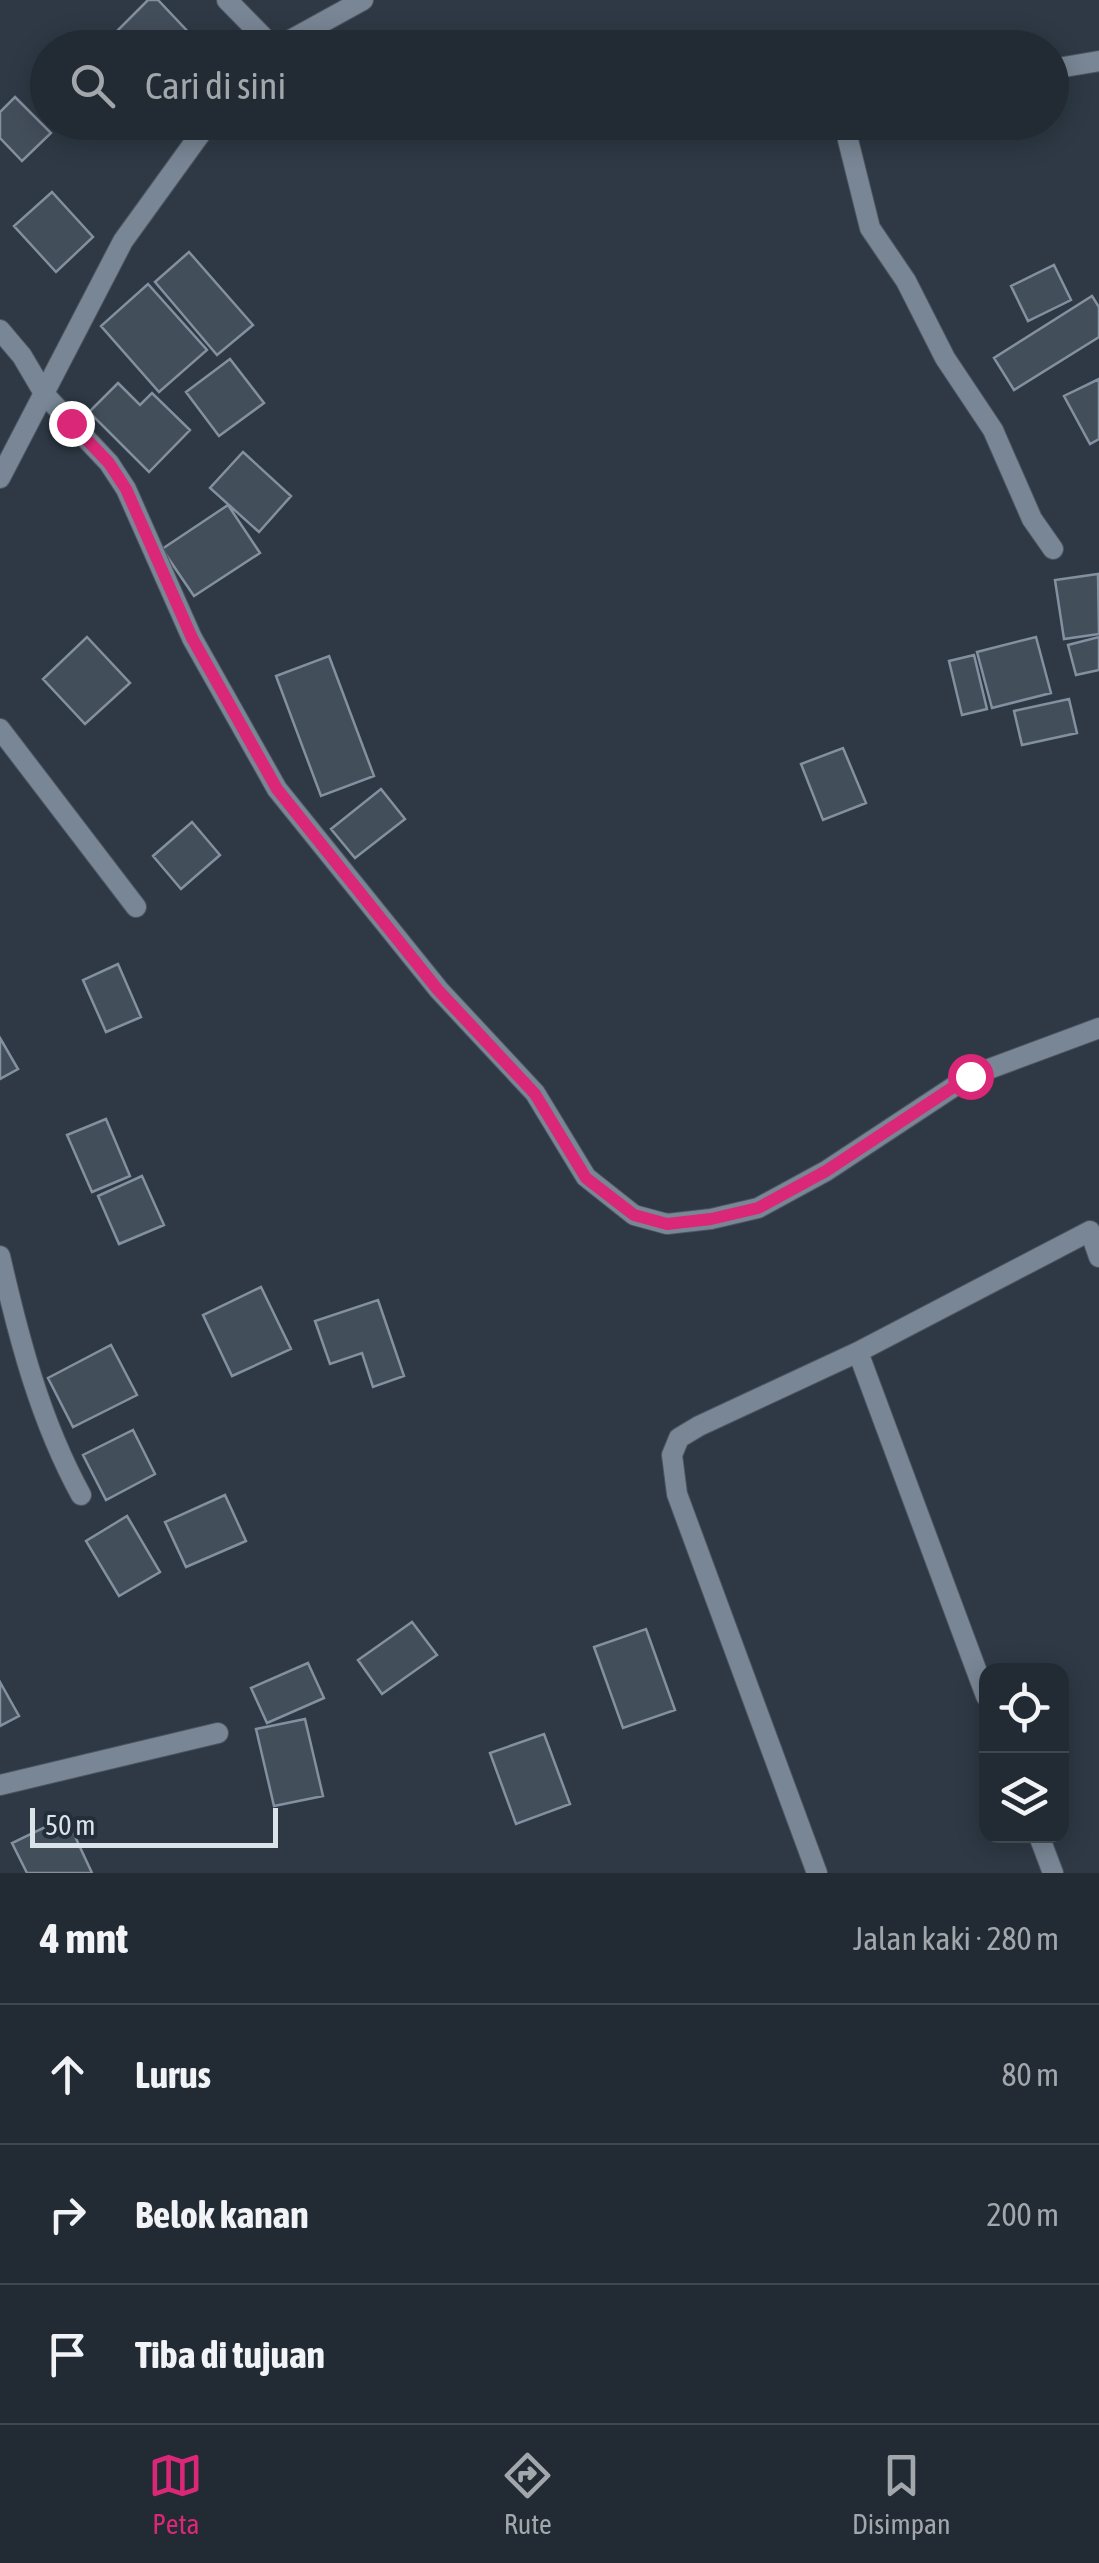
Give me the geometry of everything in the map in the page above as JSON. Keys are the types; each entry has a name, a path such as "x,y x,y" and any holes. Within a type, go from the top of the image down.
{"street":[{"path":"227,0 257,30"},
{"path":"308,30 363,0"},
{"path":"1069,67 1099,61"},
{"path":"0,478 124,241 195,140"},
{"path":"848,140 870,228 906,281 945,358 993,430 1032,520 1053,548"},
{"path":"0,330 46,395 109,463 126,489 192,638 277,789 438,990 535,1094 586,1178 634,1215 667,1224 758,1208 826,1171 970,1076 1099,1028"},
{"path":"0,729 136,907"},
{"path":"817,1873 702,1567 677,1494 672,1454 680,1438 700,1426 858,1352 1094,1229 1099,1257"},
{"path":"0,1256 27,1364 57,1452 81,1495"},
{"path":"858,1352 979,1677"},
{"path":"0,1785 218,1733"},
{"path":"1042,1843 1053,1873"}],"building":[{"path":"148,0 158,0 186,30 118,30"},
{"path":"15,97 30,112 30,140 44,140 22,161 0,138 0,112"},
{"path":"52,192 93,237 56,272 14,226"},
{"path":"189,252 253,325 217,355 155,282"},
{"path":"1054,265 1071,300 1028,321 1011,286"},
{"path":"148,284 207,350 159,392 101,326"},
{"path":"1092,296 1099,307 1099,337 1014,390 994,358"},
{"path":"230,359 264,403 219,436 186,392"},
{"path":"1099,379 1099,439 1090,444 1064,396"},
{"path":"118,383 140,405 152,393 190,430 149,472 89,412"},
{"path":"243,452 291,496 259,532 210,488"},
{"path":"228,505 260,553 194,596 162,549"},
{"path":"1098,574 1099,634 1064,639 1055,580"},
{"path":"87,637 130,683 85,724 43,679"},
{"path":"1036,637 1051,693 992,708 977,652"},
{"path":"1099,637 1099,670 1076,675 1068,645"},
{"path":"974,655 987,709 962,715 949,661"},
{"path":"329,656 374,776 321,796 276,676"},
{"path":"1069,699 1077,733 1022,745 1014,711"},
{"path":"843,748 866,803 823,820 801,764"},
{"path":"381,789 405,819 355,858 331,829"},
{"path":"192,822 220,855 181,889 153,856"},
{"path":"118,964 141,1017 106,1032 83,980"},
{"path":"0,1038 18,1069 0,1079"},
{"path":"106,1119 130,1176 92,1192 67,1135"},
{"path":"142,1176 164,1225 119,1244 98,1196"},
{"path":"261,1287 291,1349 232,1376 203,1315"},
{"path":"378,1300 404,1376 373,1387 362,1353 330,1364 315,1321"},
{"path":"111,1345 137,1395 73,1427 48,1378"},
{"path":"133,1430 155,1474 106,1500 83,1455"},
{"path":"225,1495 246,1541 186,1567 165,1522"},
{"path":"127,1516 160,1572 119,1596 86,1541"},
{"path":"412,1622 437,1655 382,1694 358,1660"},
{"path":"646,1629 675,1710 623,1728 594,1647"},
{"path":"308,1663 324,1698 267,1723 251,1688"},
{"path":"0,1682 19,1716 0,1726"},
{"path":"305,1719 323,1796 274,1806 256,1729"},
{"path":"544,1734 570,1804 516,1824 490,1753"},
{"path":"66,1817 92,1873 27,1873 12,1843"}],"route":[{"path":"71,423 109,463 126,489 192,638 277,789 438,990 535,1094 586,1178 634,1215 667,1224 758,1208 826,1171 970,1076"}]}
